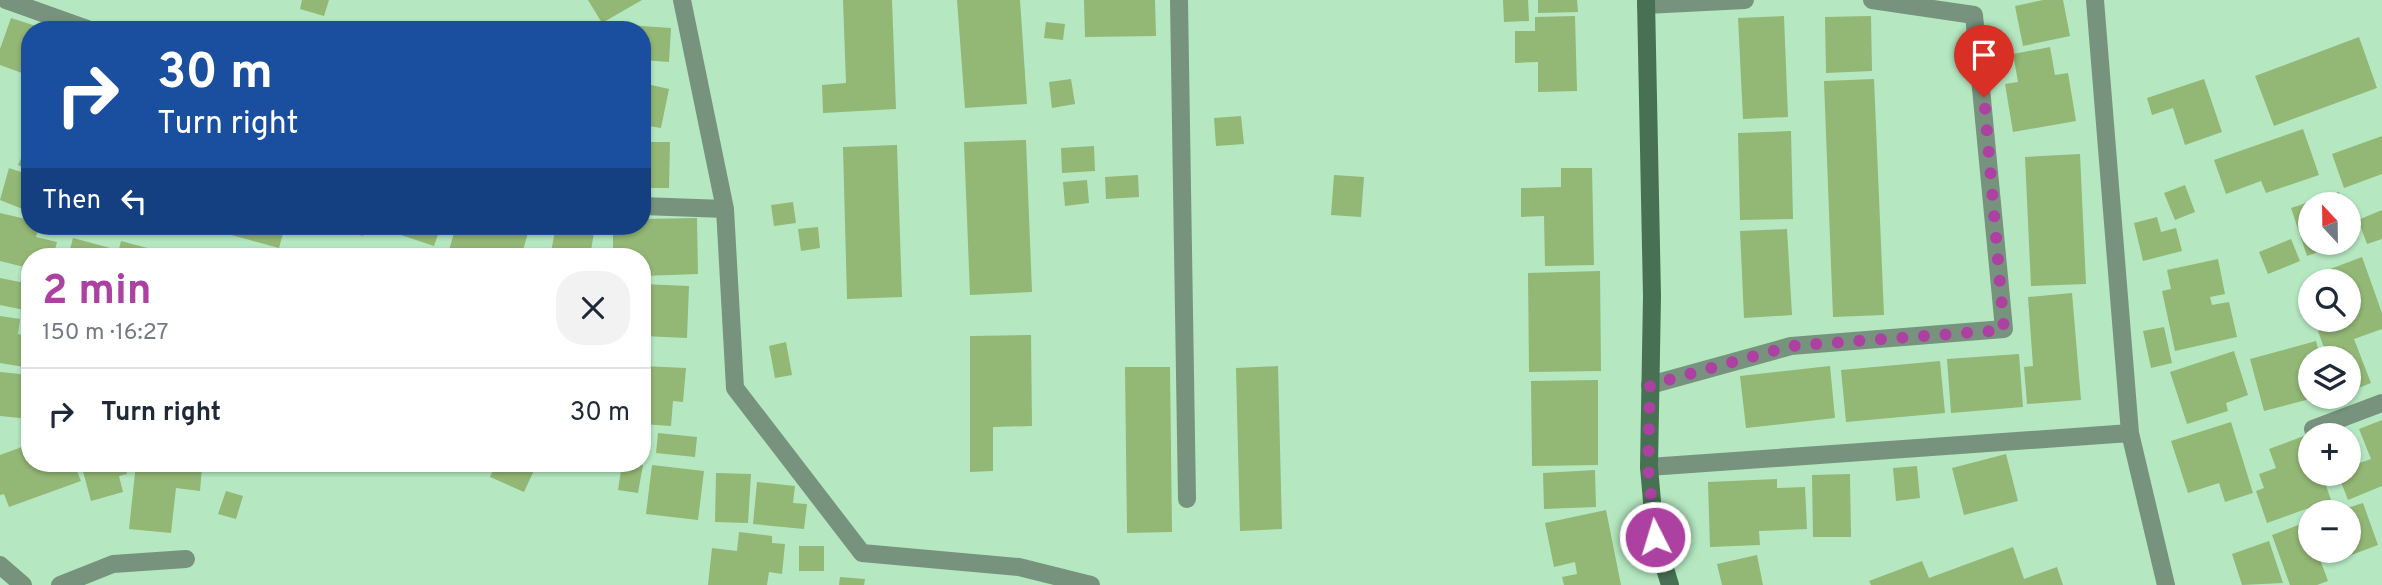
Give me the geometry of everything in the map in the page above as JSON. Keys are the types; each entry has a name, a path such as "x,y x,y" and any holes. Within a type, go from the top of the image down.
{"street":[{"path":"6,0 65,21"},
{"path":"682,0 725,208 734,388 862,552 1019,567 1091,585"},
{"path":"1179,0 1188,499"},
{"path":"1670,585 1655,537 1648,467 1652,296 1646,2 1745,0"},
{"path":"1650,385 1791,346 2004,330 1974,15 1872,0"},
{"path":"2095,0 2130,433 2166,585"},
{"path":"651,206 725,208"},
{"path":"2329,423 2382,403"},
{"path":"1648,467 2130,433"},
{"path":"60,585 113,564 186,559"},
{"path":"0,565 23,585"}],"building":[{"path":"302,0 329,0 324,16 300,9"},
{"path":"588,0 642,0 605,21 601,21"},
{"path":"843,0 892,0 896,109 823,113 822,85 846,83"},
{"path":"957,0 1020,0 1027,104 965,108"},
{"path":"1084,0 1155,0 1156,36 1085,37"},
{"path":"1503,0 1528,0 1529,21 1504,22"},
{"path":"1538,0 1577,0 1578,12 1538,13"},
{"path":"2043,0 2063,0 2070,36 2023,46 2015,6"},
{"path":"1575,16 1577,91 1538,92 1538,62 1515,63 1515,31 1535,31 1535,17"},
{"path":"1784,16 1788,117 1743,119 1738,18"},
{"path":"1871,16 1872,71 1826,73 1825,17"},
{"path":"11,18 21,21 21,73 0,65 0,49"},
{"path":"1046,22 1065,24 1063,40 1044,38"},
{"path":"651,27 671,28 669,62 651,61"},
{"path":"2359,37 2377,88 2274,126 2255,76"},
{"path":"2050,47 2055,75 2068,73 2076,121 2013,132 2005,84 2018,82 2013,54"},
{"path":"1071,79 1075,104 1052,108 1049,82"},
{"path":"1874,79 1884,315 1833,317 1824,81"},
{"path":"2204,79 2222,132 2185,145 2173,108 2152,115 2147,98"},
{"path":"651,85 669,89 661,128 651,126"},
{"path":"1241,116 1244,144 1216,146 1214,118"},
{"path":"2303,129 2319,175 2266,193 2261,181 2226,194 2214,160"},
{"path":"1791,131 1793,219 1740,220 1738,133"},
{"path":"2382,136 2382,174 2344,188 2332,154"},
{"path":"1026,140 1032,292 970,295 964,142"},
{"path":"651,142 670,142 669,188 651,188"},
{"path":"897,145 902,297 847,299 843,147"},
{"path":"1094,146 1095,171 1062,173 1061,148"},
{"path":"2080,154 2086,284 2031,286 2025,157"},
{"path":"9,168 21,172 21,208 0,200"},
{"path":"1561,168 1592,168 1594,265 1545,266 1544,216 1521,217 1521,188 1561,187"},
{"path":"1138,175 1139,197 1106,199 1105,177"},
{"path":"1334,175 1364,177 1361,217 1331,215"},
{"path":"1087,180 1089,203 1065,206 1063,182"},
{"path":"2185,185 2195,212 2175,220 2164,193"},
{"path":"793,202 796,223 774,226 771,205"},
{"path":"2298,206 2298,229 2291,208"},
{"path":"2382,210 2382,239 2367,244 2361,228 2361,219"},
{"path":"0,213 21,218 21,235 37,235 57,242 55,248 21,248 21,266 0,261"},
{"path":"2157,217 2161,232 2176,228 2182,251 2143,261 2134,223"},
{"path":"697,218 698,274 651,276 651,248 613,248 613,235 651,235 651,219"},
{"path":"818,227 820,248 801,251 798,229"},
{"path":"1787,229 1792,315 1744,318 1740,231"},
{"path":"232,235 283,235 279,248"},
{"path":"401,235 438,235 434,246"},
{"path":"453,235 527,235 524,248 450,248"},
{"path":"554,235 594,235 591,248 552,248"},
{"path":"73,238 110,248 70,248"},
{"path":"2291,239 2300,261 2268,274 2259,252"},
{"path":"121,241 147,248 119,248"},
{"path":"2362,257 2382,313 2382,329 2354,339 2357,346 2323,346 2318,332 2361,332 2361,269 2330,269"},
{"path":"2218,259 2225,294 2210,297 2212,305 2229,302 2237,337 2175,351 2162,291 2171,289 2167,270"},
{"path":"1600,271 1601,371 1529,372 1528,273"},
{"path":"0,278 21,282 21,309 0,305"},
{"path":"651,284 689,286 687,338 651,336"},
{"path":"2072,293 2081,400 2027,404 2024,367 2033,366 2028,297"},
{"path":"0,316 20,319 18,334 21,334 21,366 0,363"},
{"path":"2164,327 2172,363 2151,368 2143,331"},
{"path":"1031,335 1032,426 993,427 993,471 970,472 970,336"},
{"path":"2316,341 2317,346 2298,346 2298,402 2264,411 2250,359"},
{"path":"786,342 792,375 775,378 769,346"},
{"path":"2234,351 2248,395 2226,403 2228,411 2187,424 2170,372"},
{"path":"2019,354 2023,407 1951,413 1947,359"},
{"path":"2361,357 2371,383 2361,387"},
{"path":"1940,361 1945,413 1846,422 1841,370"},
{"path":"651,366 686,368 683,402 673,401 671,426 651,425"},
{"path":"1278,366 1282,529 1240,531 1236,368"},
{"path":"1830,366 1835,418 1746,428 1740,376"},
{"path":"1125,367 1170,367 1172,532 1127,533"},
{"path":"0,372 21,374 21,418 0,416"},
{"path":"1598,380 1598,465 1532,466 1531,381"},
{"path":"2382,420 2382,486 2348,500 2343,486 2361,486 2361,462 2371,459 2361,428"},
{"path":"2231,422 2253,493 2225,502 2219,483 2188,493 2171,441"},
{"path":"658,433 697,437 695,457 656,453"},
{"path":"2298,438 2298,486 2326,486 2331,500 2298,500 2298,512 2267,523 2256,491 2264,488 2259,474 2276,468 2269,449"},
{"path":"21,447 21,472 77,472 81,481 9,507 4,494 0,495 0,455"},
{"path":"2006,454 2018,501 1964,515 1952,468"},
{"path":"652,465 704,471 698,520 646,514"},
{"path":"1917,466 1920,498 1896,501 1893,468"},
{"path":"1595,470 1596,507 1544,509 1543,473"},
{"path":"83,472 126,472 119,476 123,492 91,501"},
{"path":"135,472 202,472 200,491 176,488 171,533 129,529"},
{"path":"492,472 533,472 524,492 490,477"},
{"path":"621,472 642,472 638,493 618,490"},
{"path":"716,473 751,474 748,523 715,522"},
{"path":"1850,474 1851,537 1813,537 1812,475"},
{"path":"1777,479 1777,488 1805,487 1807,529 1759,531 1760,545 1710,547 1708,482"},
{"path":"757,482 795,486 793,503 807,504 804,529 753,524"},
{"path":"226,491 243,496 236,519 218,514"},
{"path":"2361,504 2378,545 2361,551"},
{"path":"1606,510 1621,585 1564,585 1562,577 1577,574 1575,562 1554,567 1545,523"},
{"path":"2298,525 2298,563 2321,563 2328,581 2317,585 2290,585 2272,535"},
{"path":"739,532 772,536 772,543 785,544 782,574 769,572 767,585 708,585 712,548 737,551"},
{"path":"2269,541 2283,583 2242,585 2232,554"},
{"path":"799,546 824,546 824,571 799,571"},
{"path":"2013,547 2024,579 2057,567 2063,585 1871,585 1869,581 1922,561 1929,578"},
{"path":"1757,555 1763,585 1722,585 1717,564"},
{"path":"840,577 865,579 864,585 839,585"}],"route":[{"path":"1655,537 1648,467 1650,385 1791,346 2004,330 1984,97"}]}
